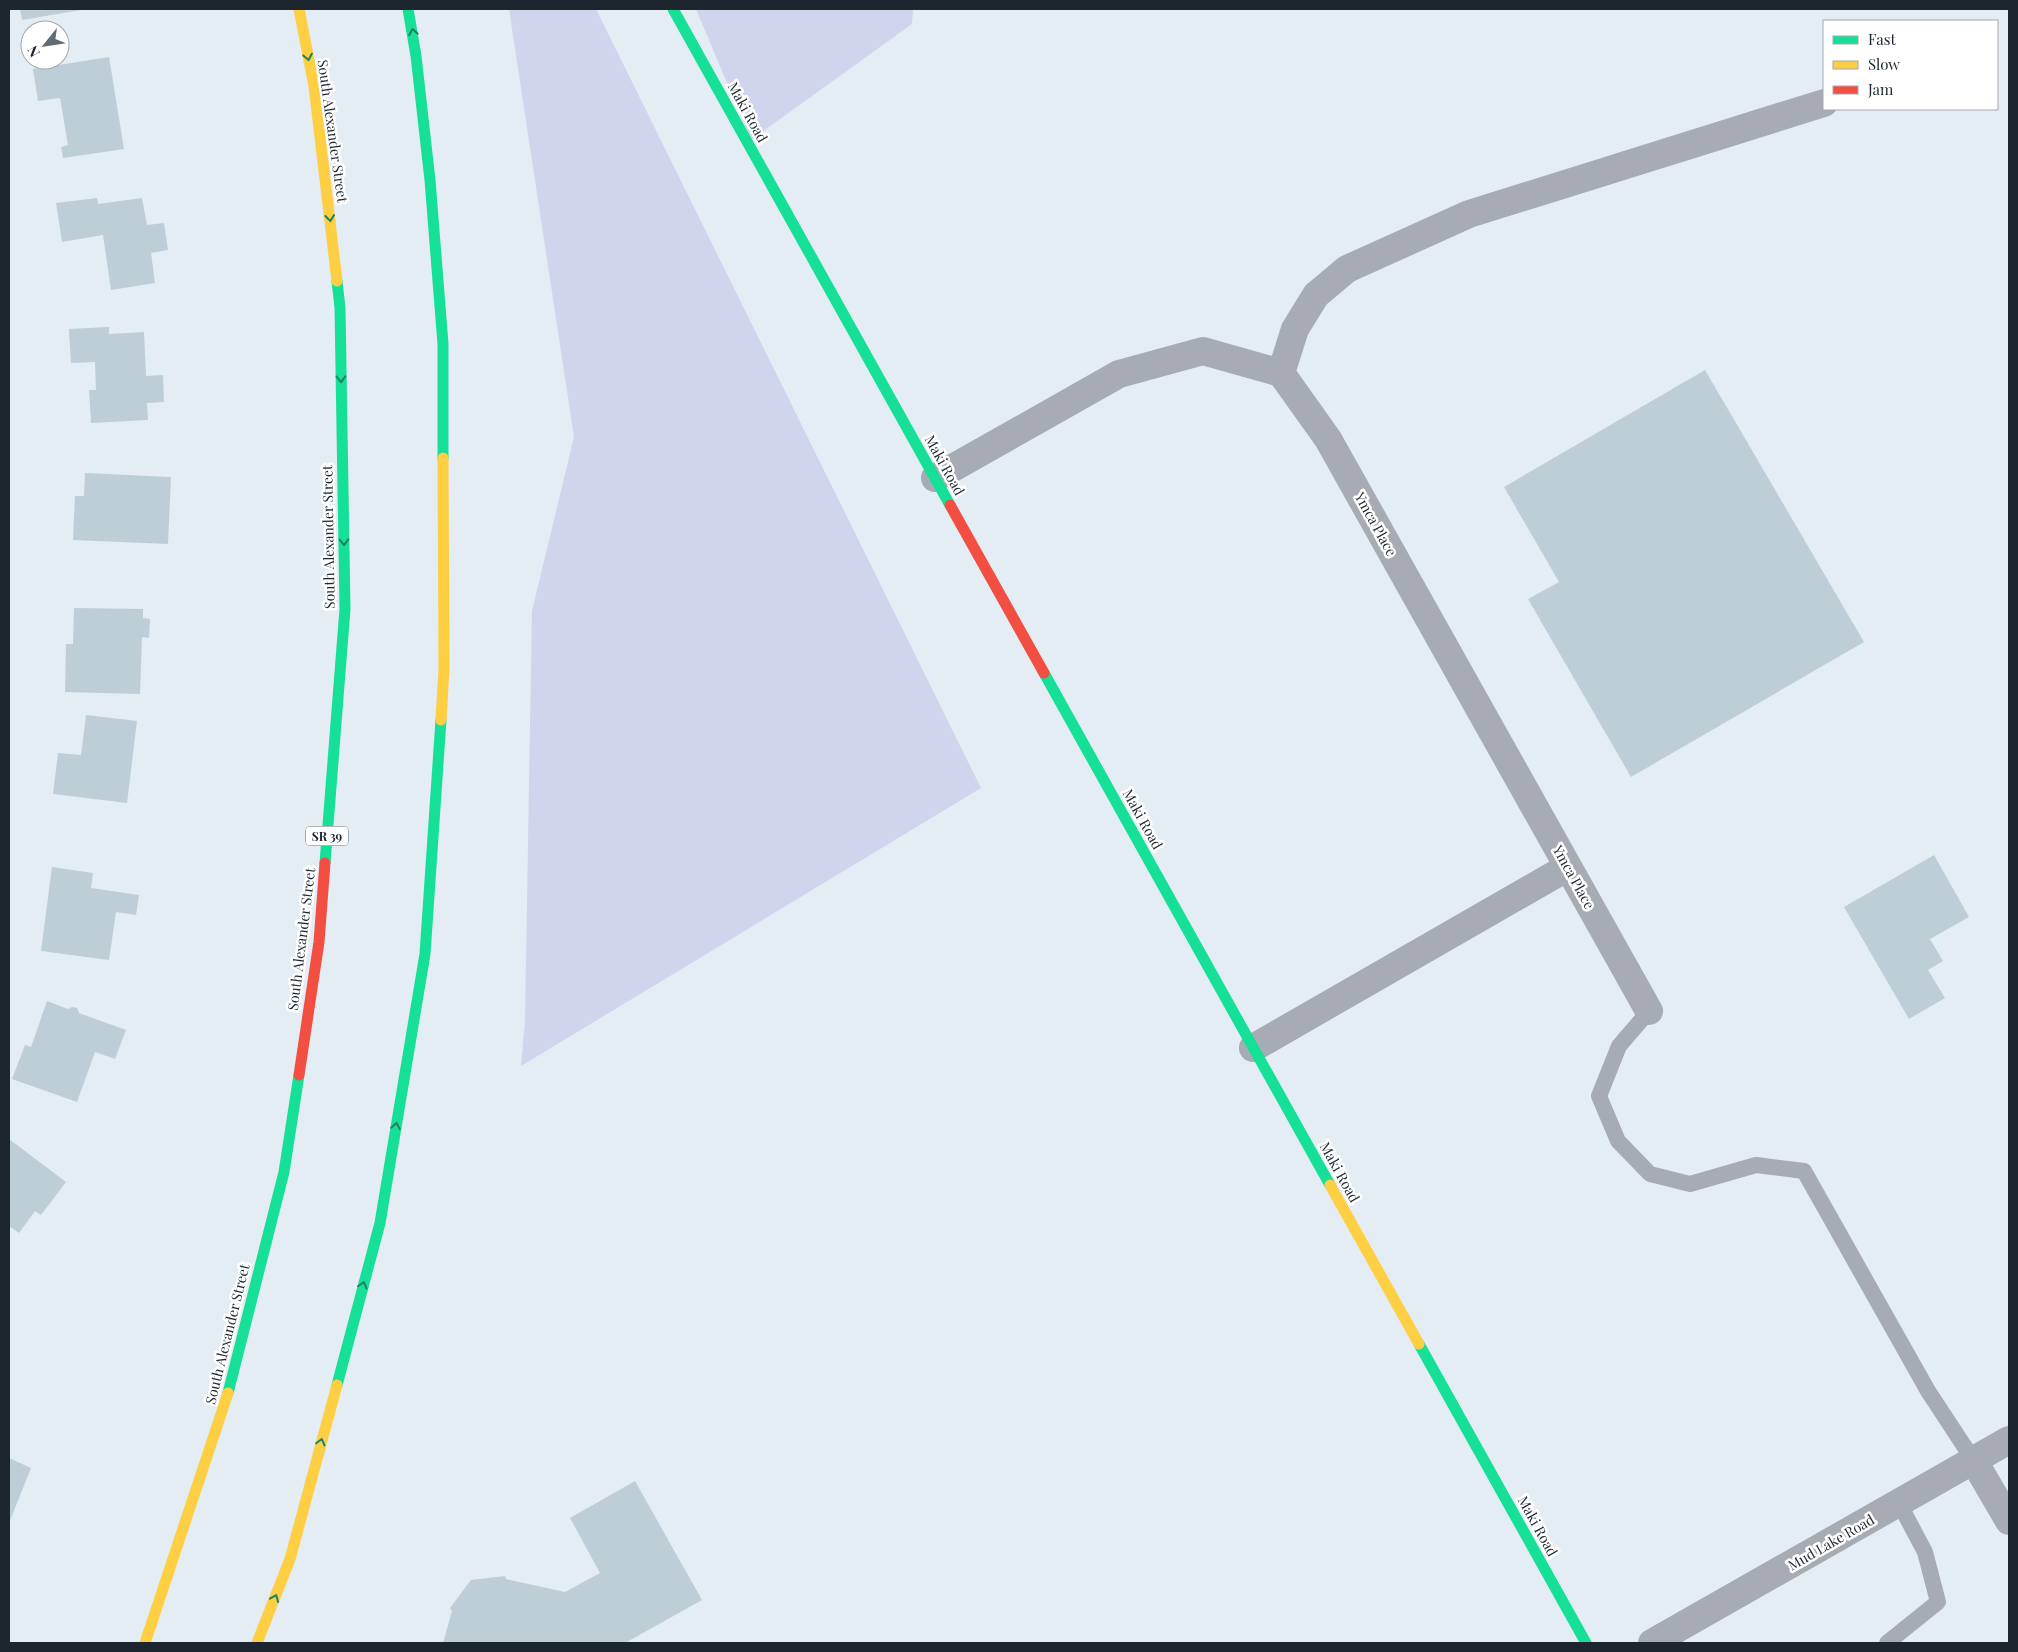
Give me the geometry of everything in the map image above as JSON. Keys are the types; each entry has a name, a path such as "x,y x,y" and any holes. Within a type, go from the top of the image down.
{"main road":[{"name":"South Alexander Street","path":"144,1643 225,1407 284,1172 319,942 345,609 340,308 314,86 299,9"},
{"path":"257,1643 290,1559 380,1223 425,954 444,669 443,344 430,180 416,56 408,9"},
{"name":"Maki Road","path":"673,9 1586,1643"}],"street":[{"path":"935,478 1119,374 1203,351 1281,373 1295,329 1316,295 1347,269 1469,214 1823,103"},
{"name":"Ymca Place","path":"1281,373 1328,439 1649,1011"},
{"path":"1254,1048 1568,867"},
{"name":"Mud Lake Road","path":"1664,1640 2009,1440"},
{"path":"1974,1461 2009,1521"}],"lane":[{"path":"1649,1011 1619,1046 1599,1096 1618,1141 1650,1174 1690,1184 1756,1165 1804,1170 1928,1391 1974,1461"},
{"path":"1887,1643 1938,1602 1925,1552 1899,1503"}],"shaded area":[{"path":"509,9 596,9 981,788 521,1066 525,1021 532,611 574,437"},
{"path":"696,9 913,9 912,24 751,140"}],"building":[{"path":"20,9 81,9 81,10 22,20"},
{"path":"109,57 124,149 63,158 61,147 68,145 60,98 38,101 33,70 70,70 70,63"},
{"path":"97,198 98,204 142,198 147,225 164,223 168,250 151,253 155,283 111,290 103,235 62,242 56,203"},
{"path":"109,327 109,334 144,332 146,376 163,375 164,402 147,403 148,420 91,423 89,390 96,390 95,362 71,363 69,329"},
{"path":"1705,370 1864,642 1631,777 1528,599 1559,582 1504,487"},
{"path":"85,473 171,477 168,544 73,540 75,496 84,496"},
{"path":"74,608 143,609 143,618 150,619 149,638 142,637 140,694 65,692 66,644 73,644"},
{"path":"86,715 137,721 127,803 53,794 58,753 81,755"},
{"path":"1934,855 1969,917 1930,939 1943,961 1928,970 1945,998 1909,1019 1844,907"},
{"path":"52,867 93,873 91,888 139,895 136,915 116,912 109,960 41,951"},
{"path":"47,1001 68,1009 72,1007 77,1008 79,1013 126,1030 115,1059 95,1052 77,1102 12,1079 25,1045 31,1047"},
{"path":"9,1139 66,1182 41,1215 35,1211 19,1233 9,1226"},
{"path":"9,1458 31,1468 9,1523"},
{"path":"635,1481 702,1600 625,1643 443,1643 452,1611 450,1608 471,1580 505,1576 506,1579 565,1592 600,1573 570,1518"}],"traffic: fast":[{"path":"408,9 416,56 430,180 443,344 443,458"},
{"path":"673,9 950,505"},
{"path":"325,863 345,609 340,308 337,281"},
{"path":"1044,673 1330,1185"},
{"path":"337,1385 380,1223 425,954 441,720"},
{"path":"228,1393 284,1172 299,1075"},
{"path":"1419,1344 1586,1643"}],"traffic: slow":[{"path":"299,9 314,86 337,281"},
{"path":"441,720 444,669 443,458"},
{"path":"1330,1185 1419,1344"},
{"path":"257,1643 290,1559 337,1385"},
{"path":"145,1643 228,1393"}],"traffic: jam":[{"path":"950,505 1044,673"},
{"path":"299,1075 319,942 325,863"}]}
